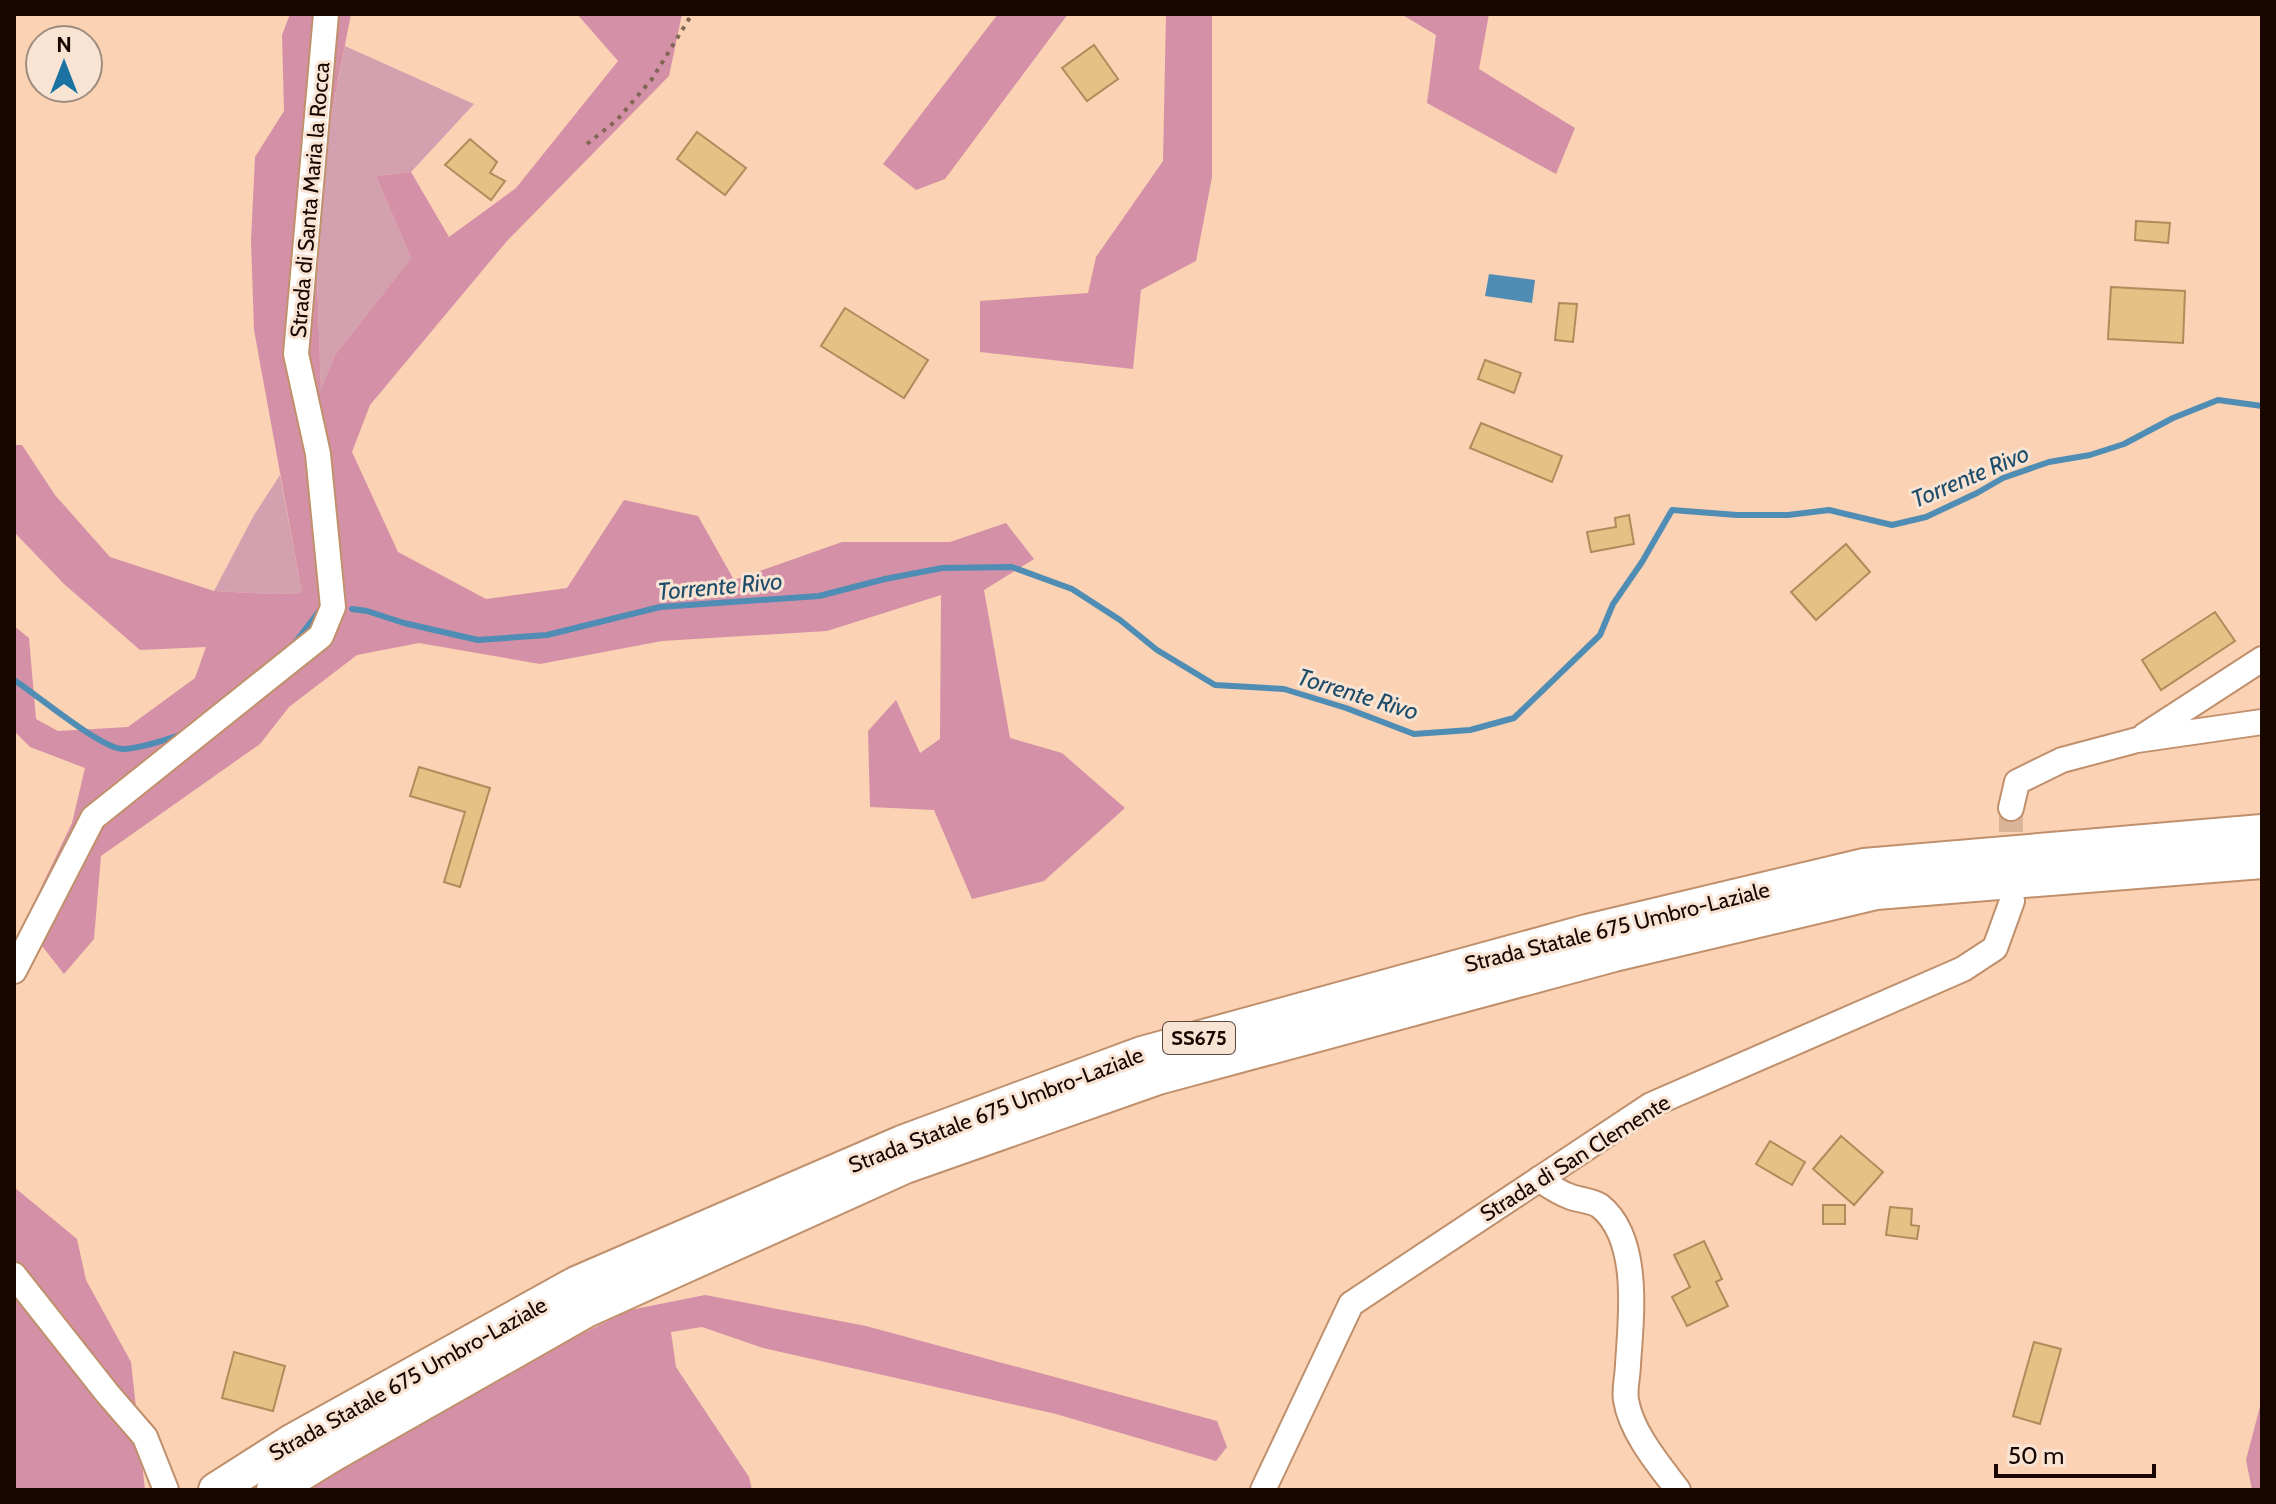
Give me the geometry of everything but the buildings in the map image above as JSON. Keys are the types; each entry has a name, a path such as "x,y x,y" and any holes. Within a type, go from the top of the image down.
{"highway":[{"name":"Strada Statale 675 Umbro-Laziale","path":"216,1490 293,1441 576,1284 902,1143 1142,1054 1587,932 1864,866 2262,832"},
{"name":"Strada Statale 675 Umbro-Laziale","path":"274,1490 586,1310 905,1166 1158,1077 1614,954 1876,892 2262,861"}],"street":[{"name":"Strada di Santa Maria la Rocca","path":"14,971 93,818 321,636 333,607 318,454 296,354 326,14"},
{"path":"2137,740 2262,659"},
{"path":"2011,808 2017,782 2062,760 2137,740 2262,722"},
{"name":"Strada di San Clemente","path":"1263,1490 1351,1304 1651,1105 1963,969 1995,948 2012,901"},
{"path":"1539,1179 1571,1197 1599,1205 1614,1223 1627,1254 1633,1300 1626,1400 1652,1456 1678,1490"},
{"path":"14,1275 145,1437 166,1490"}],"path":[{"path":"587,144 617,120 652,79 692,14"}],"shaded area":[{"path":"290,14 351,14 329,127 317,279 321,391 335,355 411,258 376,176 411,172 449,237 516,188 618,61 577,14 682,14 669,76 507,241 370,405 352,452 398,552 486,599 567,588 624,500 698,516 734,580 842,542 950,542 1006,523 1034,559 984,590 1010,738 1062,753 1125,808 1044,881 972,899 934,810 870,807 868,731 896,700 920,753 940,739 941,595 827,631 662,641 540,664 419,643 357,655 289,707 260,744 101,856 94,939 64,974 24,923 72,823 85,768 30,747 14,731 14,626 29,638 36,719 58,731 128,727 195,678 206,647 140,650 64,584 14,532 14,445 22,445 55,495 110,557 214,591 302,593 254,330 251,240 255,157 284,111 282,35"},
{"path":"998,14 1068,14 945,179 916,190 883,164"},
{"path":"1166,14 1212,14 1212,177 1196,261 1141,290 1133,369 980,352 980,301 1088,293 1096,257 1163,161"},
{"path":"1401,14 1489,14 1479,69 1575,128 1556,174 1427,103 1436,35"},
{"path":"345,46 474,104 411,172 376,176 411,258 335,355 321,393 317,279 329,127"},
{"path":"280,475 302,593 214,591 254,515"},
{"path":"14,1187 77,1239 86,1280 131,1362 145,1490 14,1490"},
{"path":"705,1295 866,1326 1217,1421 1227,1447 1216,1461 1056,1414 763,1348 702,1327 671,1332 676,1367 749,1477 752,1490 313,1490 317,1483 488,1380 630,1310"},
{"path":"2262,1399 2262,1490 2252,1490 2246,1460"}],"water":[{"path":"1489,274 1535,280 1532,303 1485,296"}],"waterway":[{"name":"Torrente Rivo","path":"352,609 478,640 547,635 660,607 819,596 942,568 1012,567 1072,589 1120,620 1157,650 1215,685 1284,689 1414,734 1470,730 1514,718 1600,635 1613,604 1672,510 1737,515 1788,515 1829,510 1892,525 1926,517 2003,478 2049,462 2090,455 2124,444 2173,418 2218,400 2262,406"},
{"name":"Torrente Rivo","path":"294,644 321,609"},
{"name":"Torrente Rivo","path":"14,680 85,731 113,747 138,747 183,734"}],"tunnel":[{"path":"2011,808 2011,866"}]}
